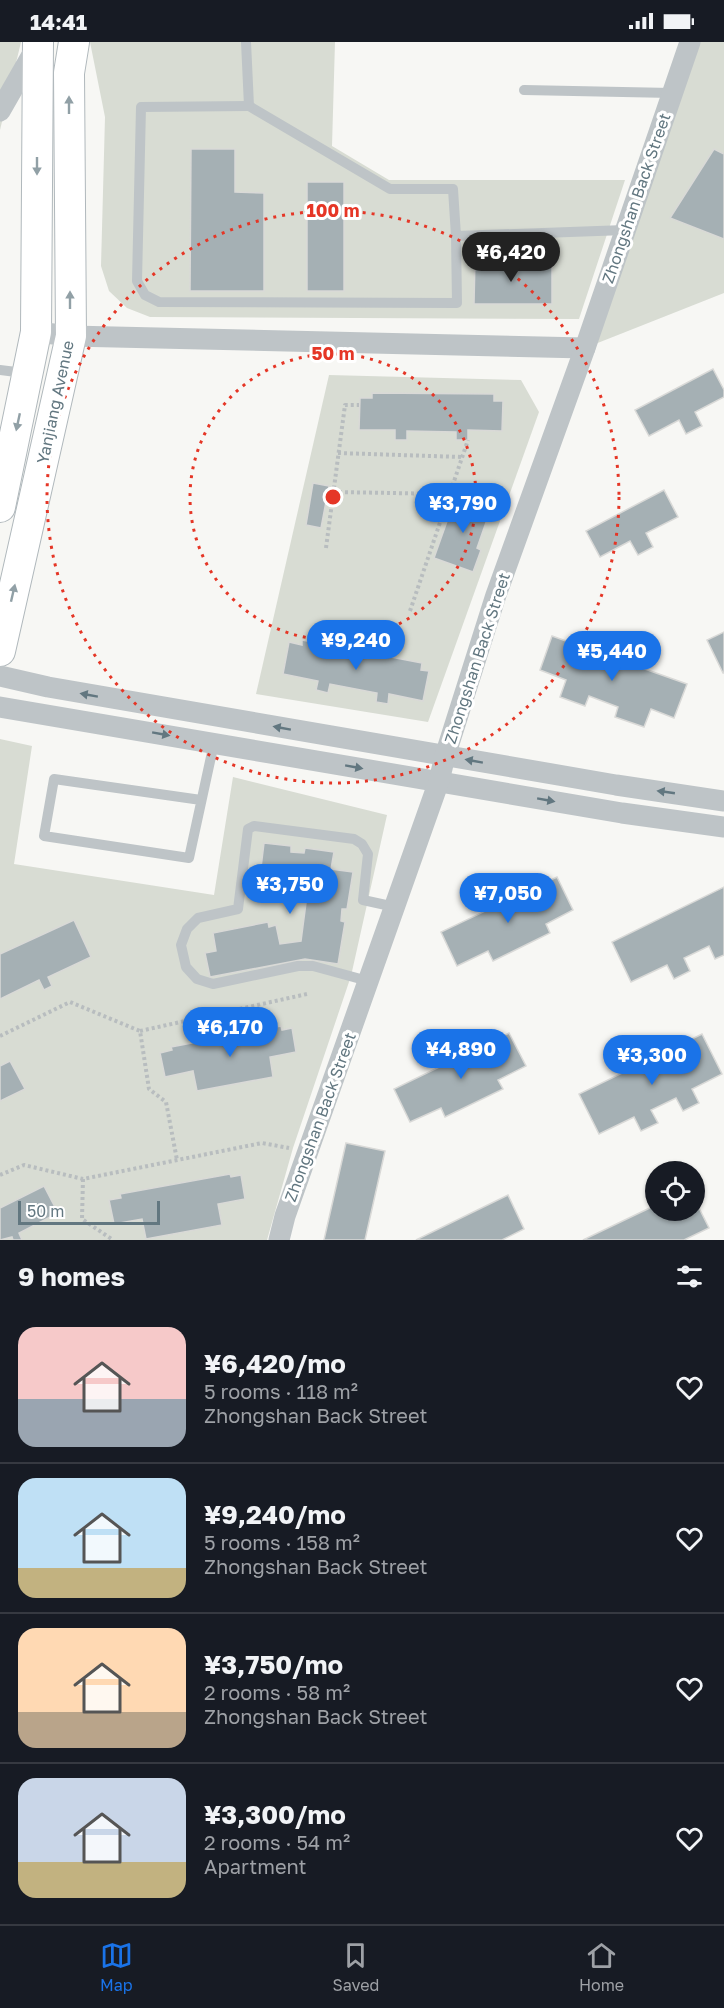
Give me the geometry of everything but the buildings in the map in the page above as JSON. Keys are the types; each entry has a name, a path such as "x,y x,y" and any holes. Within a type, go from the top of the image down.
{"main road":[{"path":"38,43 76,42"},
{"name":"Yanjiang Avenue","path":"0,651 70,336 69,74 76,42"},
{"name":"Yanjiang Avenue","path":"0,507 14,372 36,332 38,43"}],"street":[{"name":"Zhongshan Back Street","path":"279,1240 285,1216 439,781 496,595 585,348 690,42"},
{"path":"0,111 38,43"},
{"path":"36,332 70,336 585,348"},
{"path":"0,676 48,687 445,756 724,801"},
{"path":"0,707 622,813 724,827"}],"lane":[{"path":"246,42 249,106"},
{"path":"524,90 672,93"},
{"path":"249,106 390,189 453,189 456,236 457,303 159,302 145,295 137,281 141,107 249,106"},
{"path":"456,236 625,230"},
{"path":"201,800 54,779 44,836 189,858 214,743"},
{"path":"368,981 313,966 298,966 213,984 197,979 186,967 180,945 187,929 198,918 238,909 248,829 254,826 354,839 362,844 368,854 363,900 395,907"}],"path":[{"path":"326,548 345,405 359,405"},
{"path":"410,611 468,440"},
{"path":"338,453 462,457"},
{"path":"333,492 450,494"},
{"path":"0,1036 69,1002 140,1031 307,994"},
{"path":"140,1031 149,1089 166,1102 177,1160"},
{"path":"0,1175 24,1165 83,1179 262,1143 308,1151"},
{"path":"83,1179 82,1219 112,1240"}],"shaded area":[{"path":"0,42 21,42 0,130"},
{"path":"90,42 335,42 332,146 389,180 625,180 579,319 150,317 127,308 109,291 101,266 105,117"},
{"path":"690,42 724,42 724,293 585,348"},
{"path":"329,375 521,380 539,412 428,722 256,694"},
{"path":"0,739 32,746 14,864 214,895 233,777 387,815 351,976 293,1148 267,1240 0,1240"}]}
